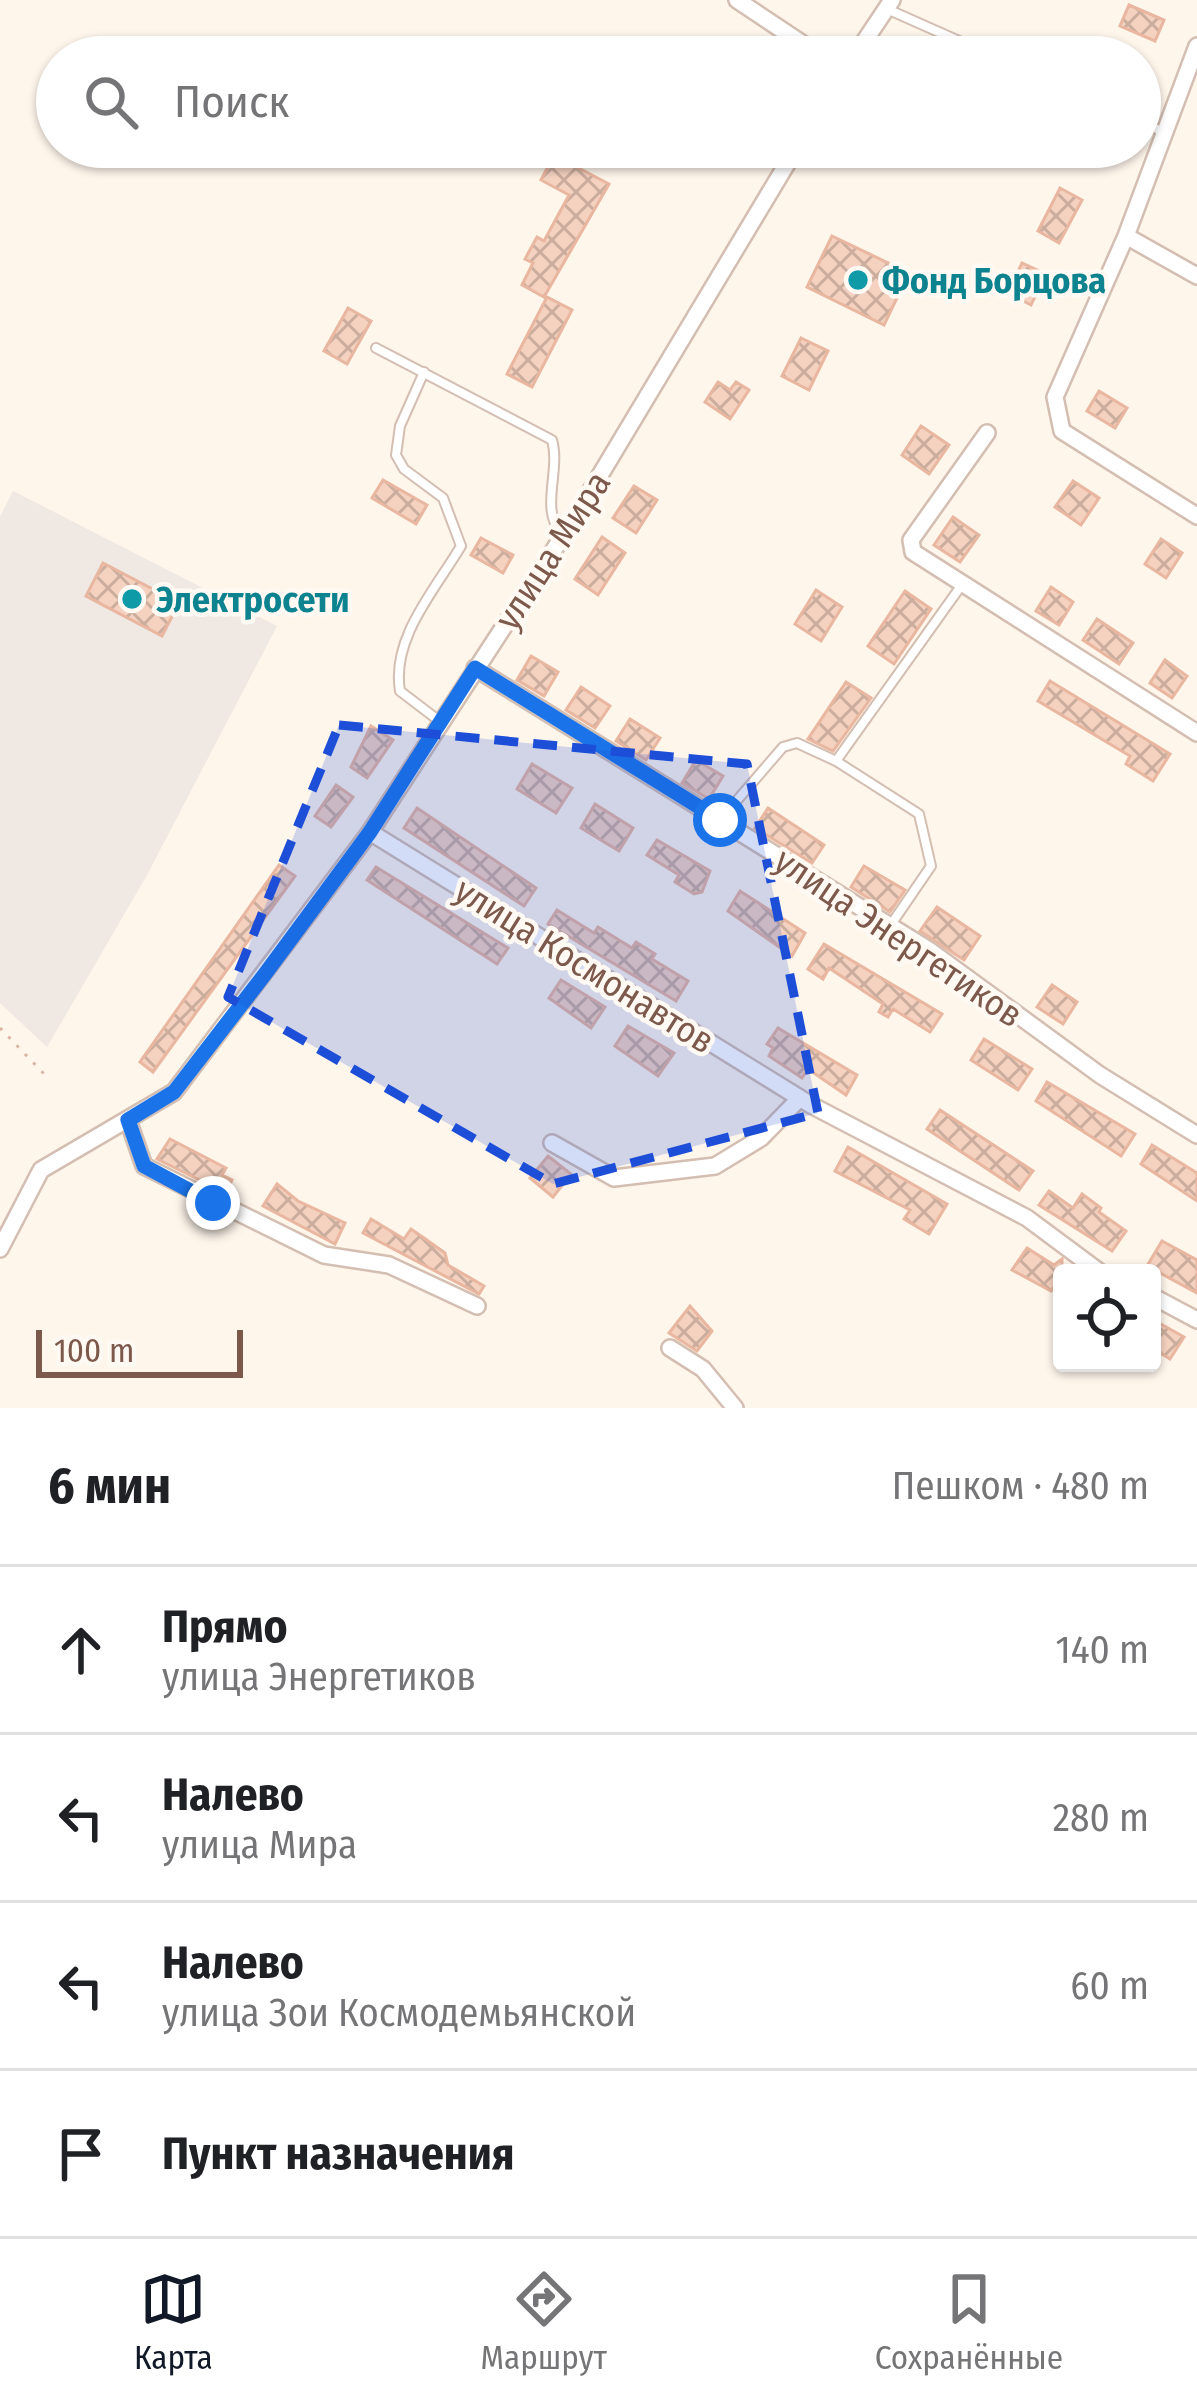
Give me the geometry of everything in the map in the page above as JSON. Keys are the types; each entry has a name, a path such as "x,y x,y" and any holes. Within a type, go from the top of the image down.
{"street":[{"path":"736,0 790,36"},
{"path":"868,36 889,4"},
{"path":"1161,146 1197,46"},
{"name":"улица Мира","path":"0,1249 41,1170 174,1092 370,832 563,536 784,168"},
{"path":"1152,168 1070,359 1054,414 1062,431 1197,516"},
{"path":"1126,236 1197,276"},
{"path":"988,433 911,540 925,564 1197,733"},
{"name":"улица Энергетиков","path":"475,668 890,926 1100,1075 1197,1136"},
{"name":"улица Космонавтов","path":"370,832 800,1098 1027,1218 1089,1264"},
{"path":"552,1143 614,1178 716,1166 760,1138 800,1098"},
{"path":"128,1120 144,1166 324,1255 389,1265 477,1306"},
{"path":"1161,1301 1197,1320"},
{"path":"670,1348 703,1369 735,1408"}],"lane":[{"path":"889,4 952,36"},
{"path":"1161,131 1166,133"},
{"path":"376,347 552,440 557,457 550,514 563,536"},
{"path":"424,372 400,426 395,454 404,469 443,498 461,546 399,652 397,674 400,692 444,724"},
{"path":"836,761 961,586"},
{"path":"720,820 783,747 796,743 836,761 919,814 932,866 890,926"}],"path":[{"path":"0,1028 50,1079"}],"highlighted area":[{"path":"339,725 747,764 818,1113 553,1184 228,997"}],"shaded area":[{"path":"13,491 277,626 147,875 47,1047 0,1003 0,517"}],"building":[{"path":"1129,5 1164,20 1157,36 1120,26"},
{"path":"547,168 579,168 609,184 544,297 522,285 533,263 525,259 537,237 544,241 569,195 541,180"},
{"path":"1060,188 1082,200 1059,243 1038,231"},
{"name":"Фонд Борцова","path":"832,236 909,273 884,325 807,287"},
{"path":"1022,263 1046,274 1031,305 1008,293"},
{"path":"547,297 572,310 532,387 507,374"},
{"path":"348,308 371,321 347,364 324,351"},
{"path":"801,338 828,351 809,390 782,376"},
{"path":"718,382 730,390 736,382 749,390 730,419 705,402"},
{"path":"1099,391 1127,408 1115,428 1087,411"},
{"path":"921,426 949,445 929,474 902,455"},
{"path":"383,480 427,505 416,524 372,498"},
{"path":"1073,481 1099,498 1081,525 1055,507"},
{"path":"634,486 657,500 636,533 613,518"},
{"path":"953,517 979,535 960,562 934,545"},
{"path":"602,537 625,553 598,595 575,579"},
{"path":"481,538 513,555 503,573 471,555"},
{"path":"1161,539 1182,553 1166,578 1145,564"},
{"name":"Электросети","path":"103,563 179,603 162,636 86,596"},
{"path":"1051,587 1073,602 1059,625 1036,611"},
{"path":"816,590 842,607 821,641 795,624"},
{"path":"905,591 931,609 894,664 868,646"},
{"path":"1097,619 1133,643 1119,664 1083,640"},
{"path":"531,656 558,672 544,696 517,680"},
{"path":"1165,660 1187,676 1172,698 1150,683"},
{"path":"1050,681 1170,754 1153,781 1126,764 1130,756 1038,701"},
{"path":"846,682 871,698 833,751 808,739"},
{"path":"581,687 610,706 595,728 566,710"},
{"path":"630,719 660,738 646,760 616,741"},
{"path":"371,726 393,740 367,778 351,767"},
{"path":"696,760 723,776 709,799 682,783"},
{"path":"532,764 572,788 556,813 517,789"},
{"path":"336,785 353,797 331,827 315,816"},
{"path":"595,804 633,828 619,851 581,828"},
{"path":"417,808 536,888 524,906 404,828"},
{"path":"768,808 824,845 812,863 755,828"},
{"path":"657,840 710,871 702,892 694,894 675,882 679,875 647,855"},
{"path":"279,865 295,876 153,1072 140,1062"},
{"path":"864,866 905,890 890,912 851,887"},
{"path":"376,867 508,948 497,964 367,880"},
{"path":"740,891 805,933 792,956 728,911"},
{"path":"937,907 980,936 964,960 920,931"},
{"path":"557,910 594,933 598,927 632,948 636,942 655,954 652,959 688,981 676,1001 548,924"},
{"path":"824,944 942,1014 930,1032 893,1009 888,1017 879,1012 883,1004 829,968 823,979 808,969"},
{"path":"561,980 605,1007 591,1028 549,998"},
{"path":"1052,985 1077,1002 1063,1024 1037,1007"},
{"path":"628,1026 674,1053 658,1076 615,1046"},
{"path":"778,1028 857,1075 846,1095 808,1069 802,1078 769,1056 773,1048 767,1044"},
{"path":"984,1039 1032,1069 1018,1090 971,1060"},
{"path":"1047,1082 1135,1134 1121,1156 1036,1101"},
{"path":"940,1110 1033,1171 1019,1190 927,1129"},
{"path":"170,1139 226,1168 222,1175 232,1180 226,1193 157,1159"},
{"path":"1152,1145 1197,1173 1197,1201 1141,1164"},
{"path":"848,1147 947,1204 929,1234 904,1219 910,1210 835,1171"},
{"path":"548,1156 571,1174 553,1197 530,1178"},
{"path":"277,1184 298,1201 345,1223 335,1244 263,1206"},
{"path":"1049,1191 1073,1208 1082,1194 1126,1231 1112,1251 1039,1205"},
{"path":"371,1219 404,1239 411,1229 424,1238 445,1253 448,1265 484,1286 479,1294 363,1233"},
{"path":"1162,1241 1197,1260 1197,1293 1161,1274 1161,1264 1148,1264"},
{"path":"1027,1248 1053,1264 1053,1288 1051,1291 1012,1270"},
{"path":"690,1306 712,1331 697,1351 669,1333"},
{"path":"1161,1324 1184,1337 1170,1359 1161,1354"}],"place":[{"name":"Фонд Борцова","path":"858,280"},
{"name":"Электросети","path":"132,599"}],"route":[{"path":"213,1203 144,1166 128,1120 174,1092 265,974 370,832 444,724 475,668 720,820"}]}
